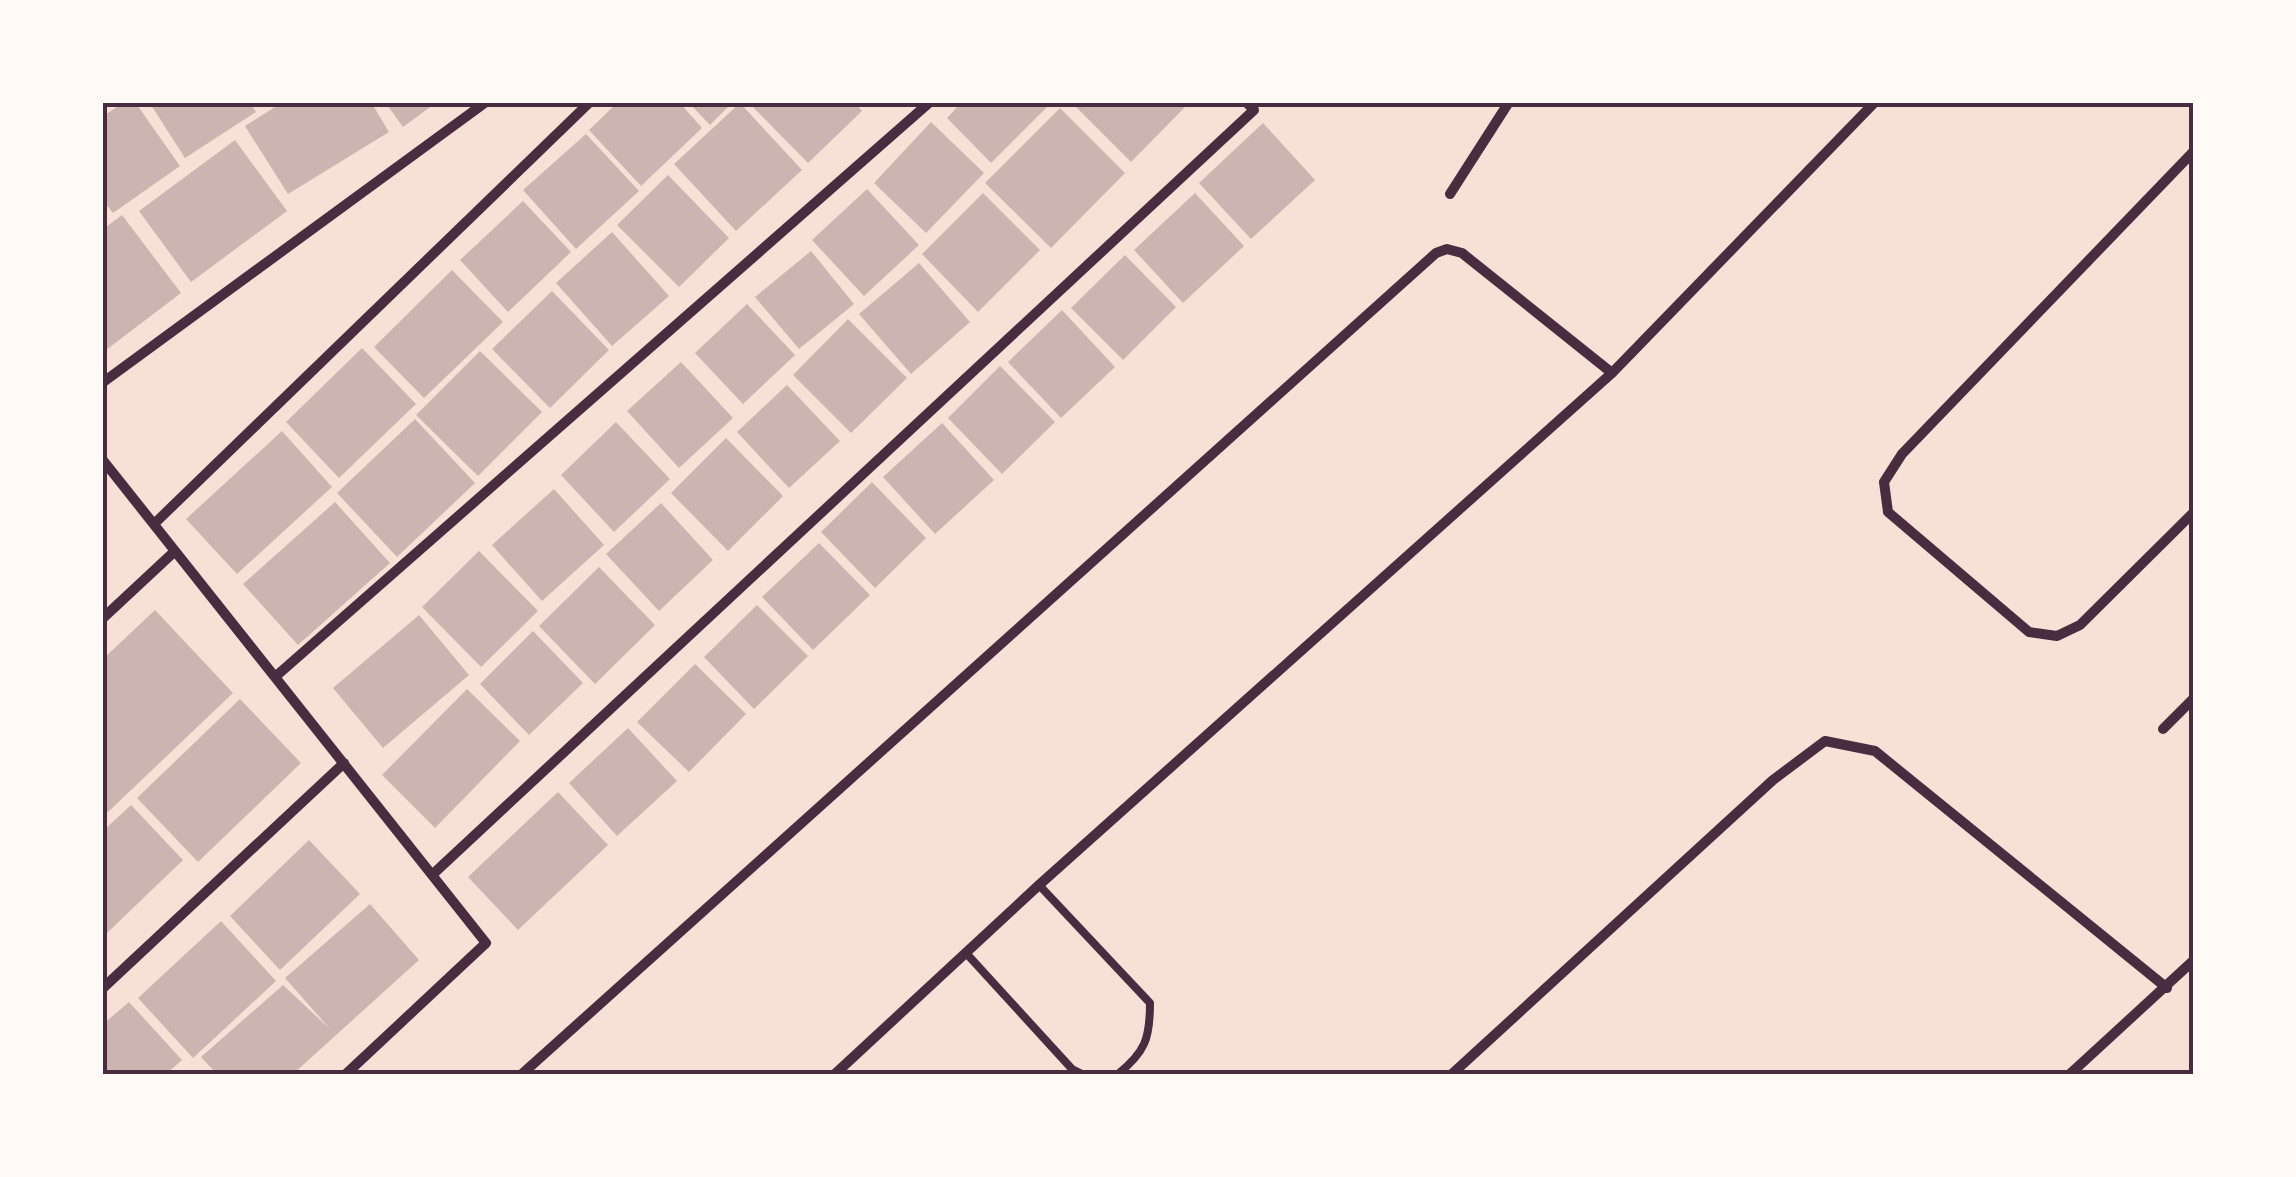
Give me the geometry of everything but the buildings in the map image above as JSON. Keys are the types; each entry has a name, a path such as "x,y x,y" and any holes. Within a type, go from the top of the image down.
{"street":[{"path":"102,384 486,102"},
{"path":"154,524 590,102"},
{"path":"275,677 930,102"},
{"path":"432,875 1254,110 1246,102"},
{"path":"1450,194 1508,102"},
{"path":"835,1074 1612,372 1875,102"},
{"path":"2194,151 1902,454 1884,482 1888,512 2029,632 2057,636 2080,625 2194,512"},
{"path":"522,1074 1436,253 1447,248 1462,253 1612,372"},
{"path":"102,459 486,943 346,1074"},
{"path":"102,619 175,551"},
{"path":"2163,729 2194,698"},
{"path":"1452,1074 1773,780 1825,742 1874,751 2167,988"},
{"path":"102,989 344,763"},
{"path":"2070,1074 2194,960"}],"lane":[{"path":"1040,885 1150,1003 1150,1028 1140,1056 1118,1074"},
{"path":"966,953 1072,1069 1082,1074"}]}
